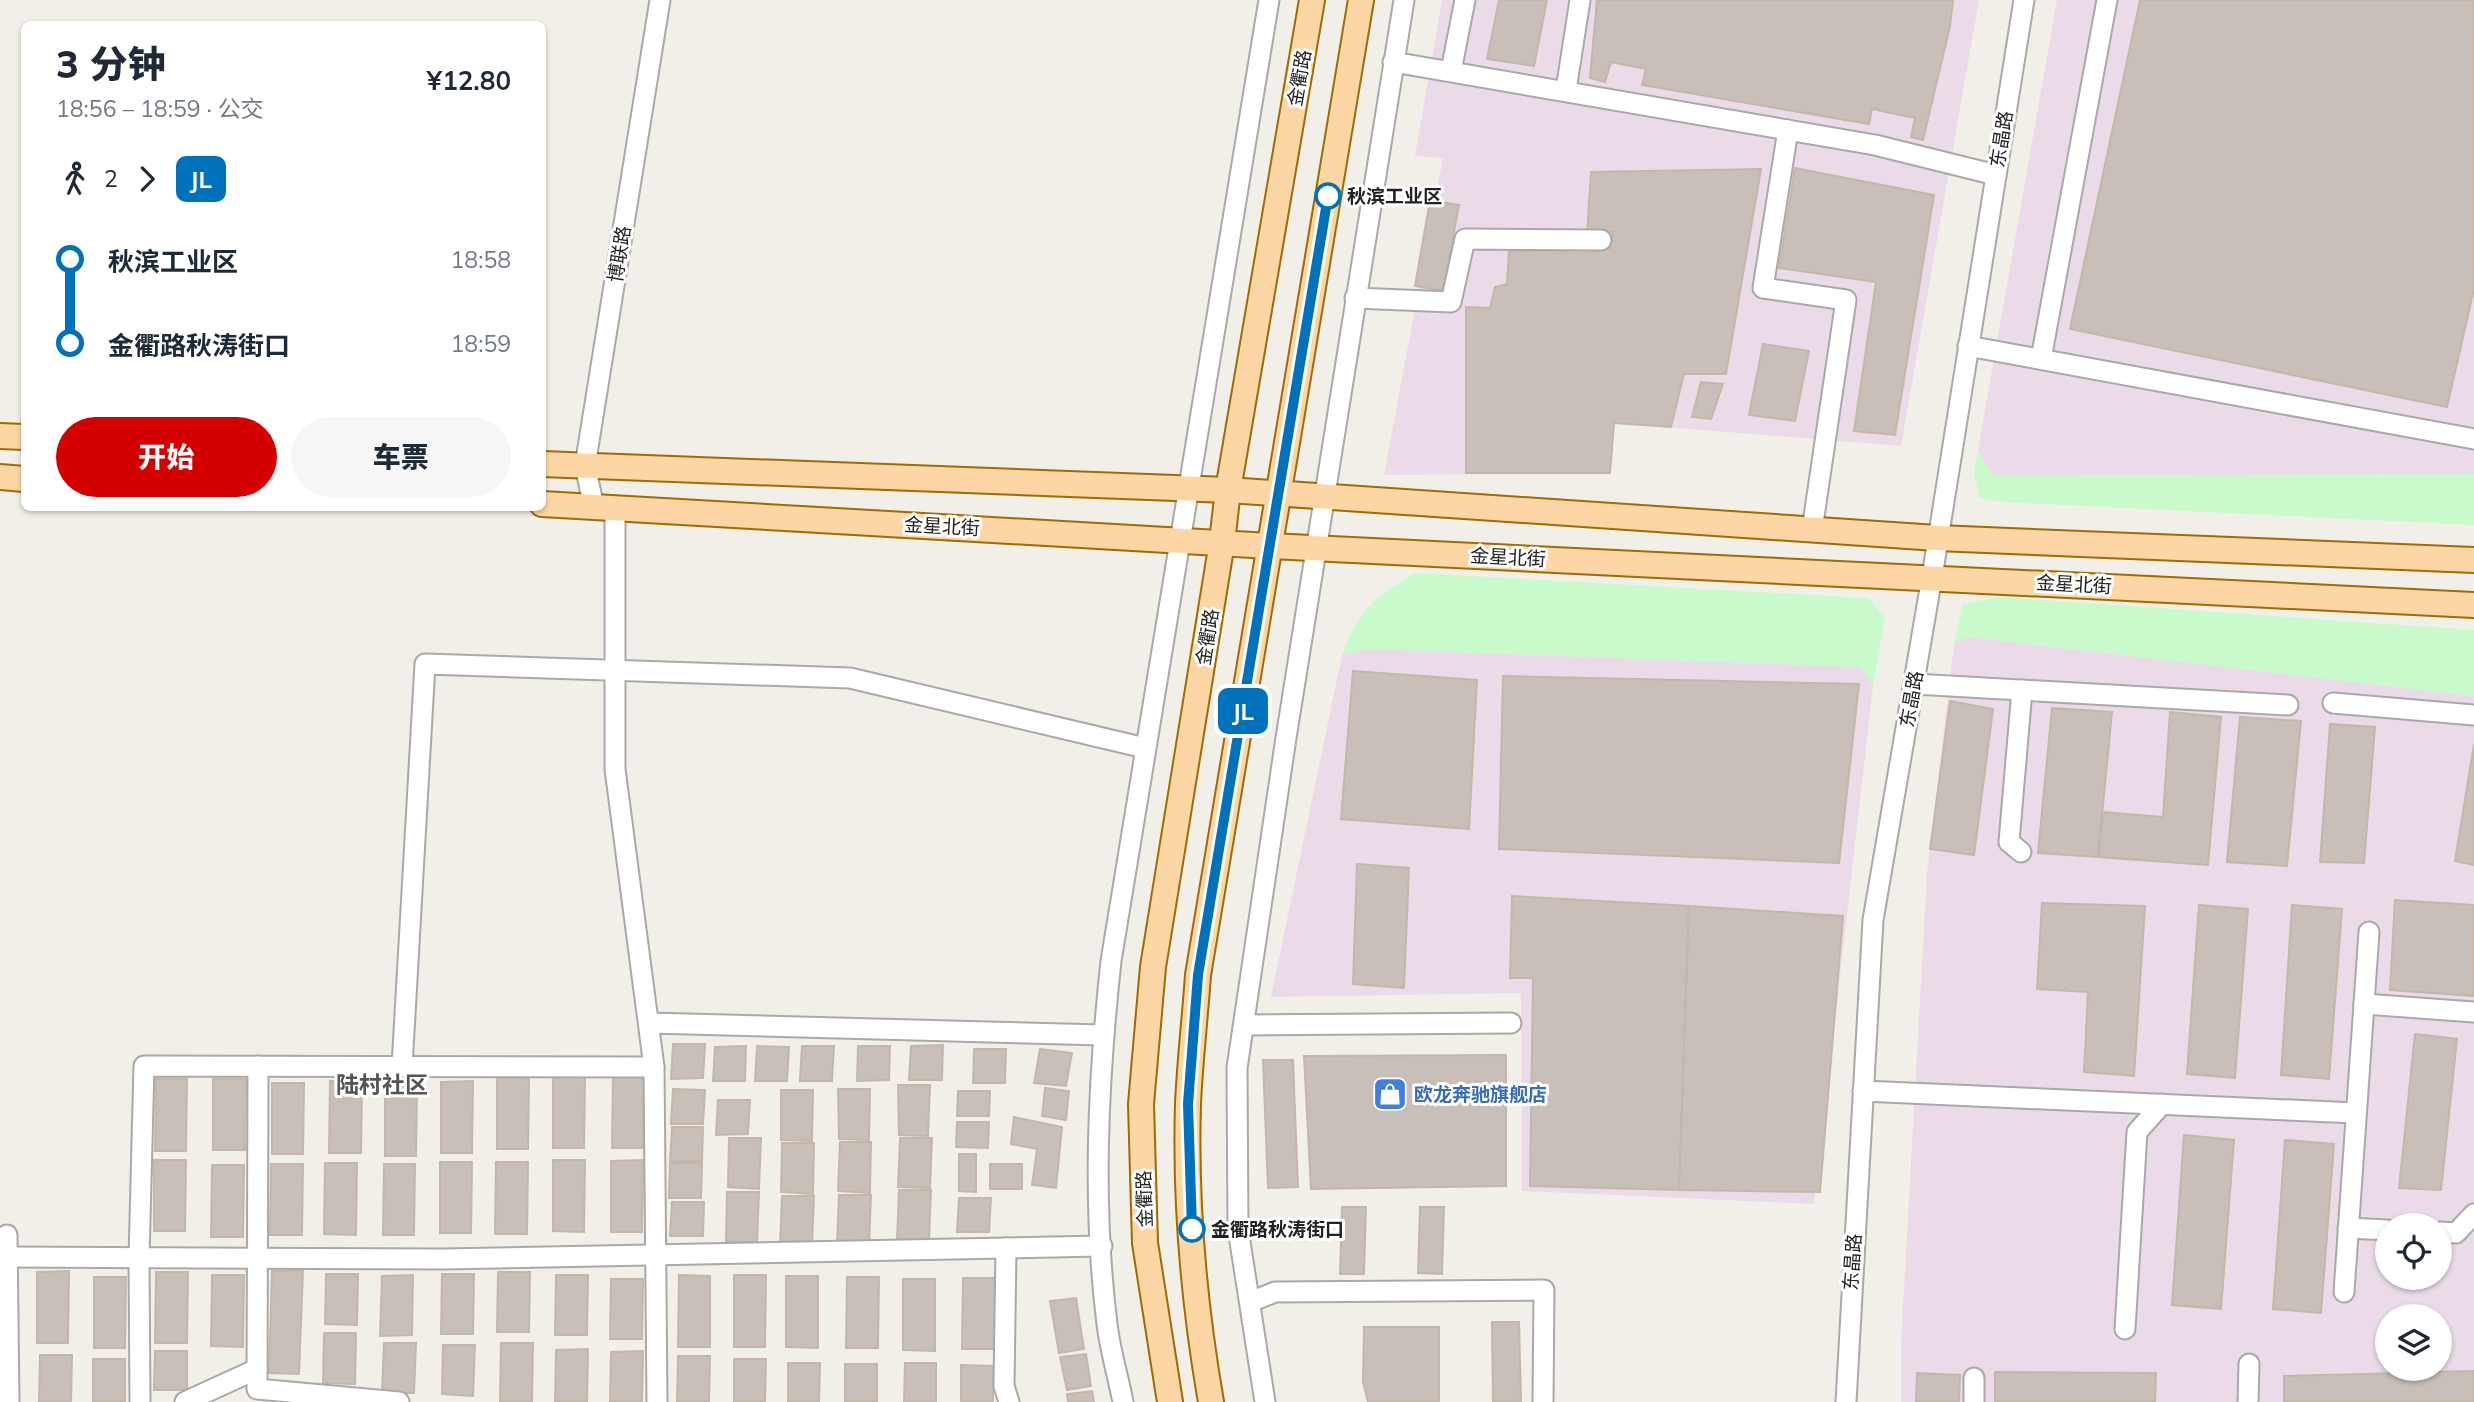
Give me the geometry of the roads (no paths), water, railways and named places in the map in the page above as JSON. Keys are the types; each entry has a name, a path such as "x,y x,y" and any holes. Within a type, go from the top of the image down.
{"main road":[{"name":"金衢路","path":"1170,1402 1145,1243 1141,1104 1153,967 1223,542 1228,490 1312,0"},
{"path":"1211,1402 1199,1335 1190,1203 1188,1104 1198,975 1361,0"},
{"path":"0,436 21,437"},
{"name":"金星北街","path":"546,464 1228,490 1937,538 2474,560"},
{"path":"0,477 21,479"},
{"name":"金星北街","path":"546,504 1270,546 2474,605"}],"street":[{"name":"博联路","path":"657,1402 654,1068 615,769 615,671 604,507 585,466 660,0"},
{"path":"1123,1402 1107,1324 1098,1193 1102,1035 1145,748 1182,540 1269,0"},
{"path":"1265,1402 1238,1229 1237,1068 1355,298 1404,0"},
{"path":"1451,71 1465,0"},
{"path":"1566,90 1580,0"},
{"name":"东晶路","path":"1846,1402 1873,920 1932,577 2024,0"},
{"path":"2040,359 2107,0"},
{"path":"1393,62 1875,145 1996,175"},
{"path":"1788,130 1763,288 1846,300 1812,530"},
{"path":"1355,298 1451,302 1465,239 1601,240"},
{"path":"1968,346 2474,439"},
{"path":"402,1067 425,664 850,678 1145,748"},
{"path":"1914,684 2288,705"},
{"path":"2021,852 2009,842 2022,690"},
{"path":"2333,703 2474,715"},
{"path":"2344,1292 2369,932"},
{"path":"2364,1004 2474,1012"},
{"path":"649,1023 1102,1035"},
{"path":"1244,1024 1511,1023"},
{"path":"140,1402 139,1258 144,1066 654,1068"},
{"path":"258,1066 257,1389 399,1402"},
{"path":"1863,1091 2356,1112"},
{"path":"2125,1329 2137,1132 2162,1104"},
{"path":"2452,1233 2456,1233 2474,1214"},
{"path":"2348,1228 2375,1229"},
{"path":"7,1235 9,1402"},
{"path":"7,1257 257,1258 656,1254 1102,1246"},
{"path":"1006,1248 1004,1386 1009,1402"},
{"path":"1250,1302 1275,1292 1544,1290 1543,1402"},
{"path":"2248,1402 2249,1364"},
{"path":"185,1402 257,1369"},
{"path":"1974,1378 1974,1402"}],"place":[{"name":"秋滨工业区","path":"1328,196"},
{"name":"欧龙奔驰旗舰店","path":"1390,1094"},
{"name":"金衢路秋涛街口","path":"1192,1229"}],"district":[{"name":"陆村社区","path":"382,1084"}]}
